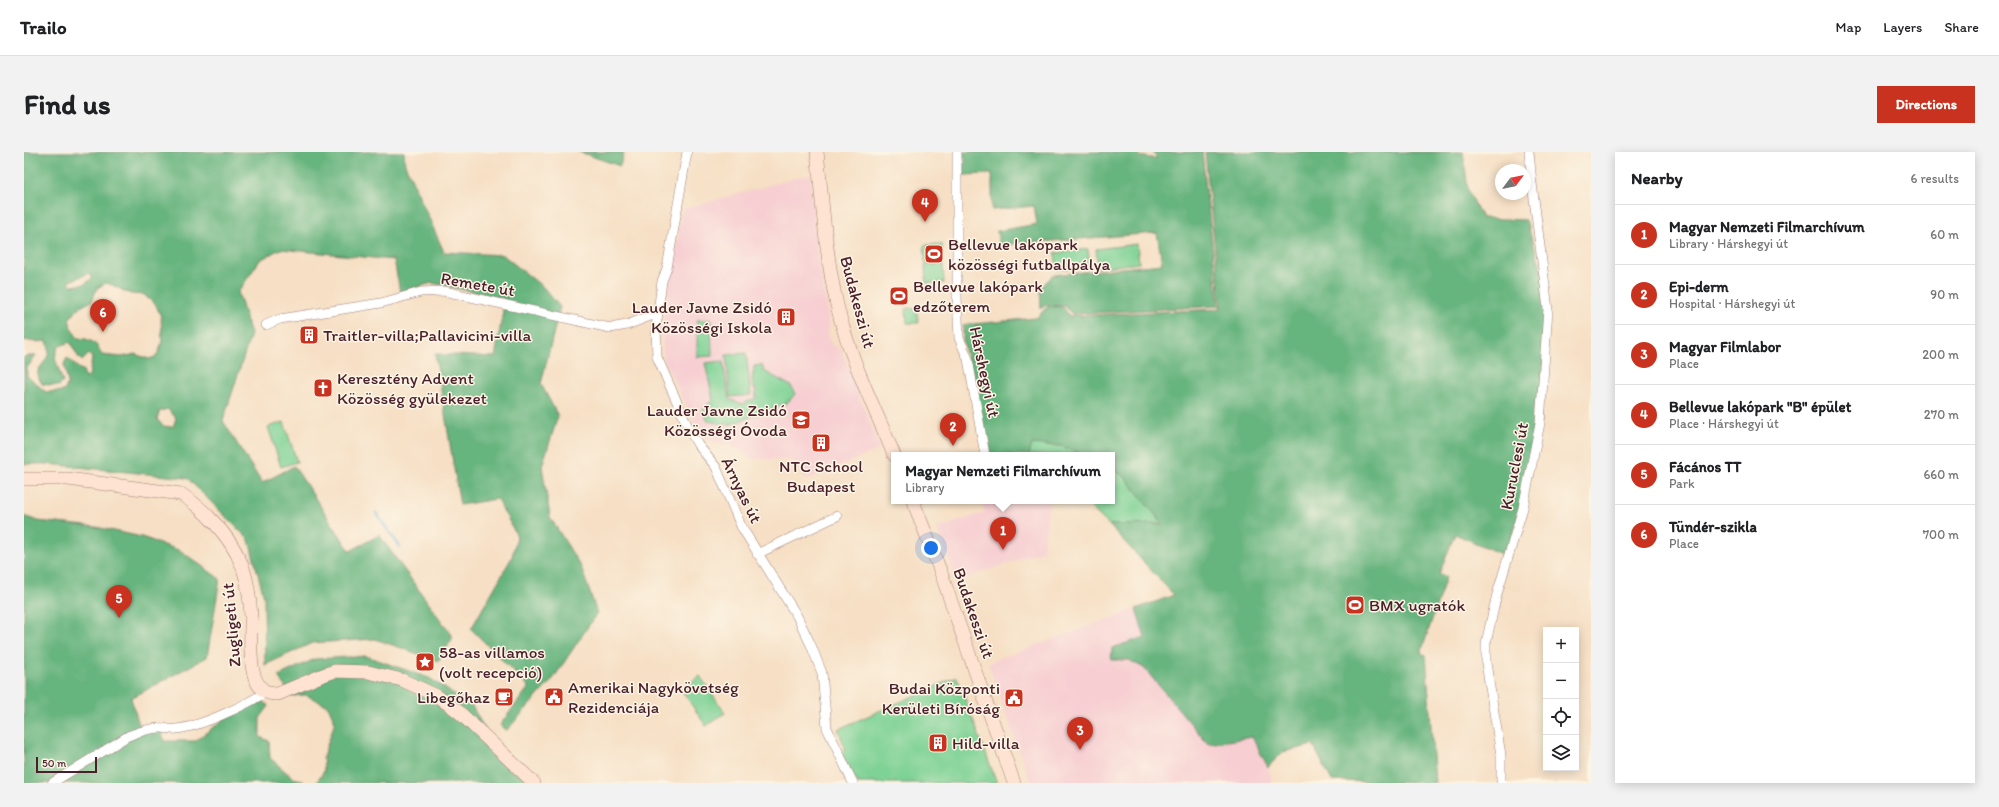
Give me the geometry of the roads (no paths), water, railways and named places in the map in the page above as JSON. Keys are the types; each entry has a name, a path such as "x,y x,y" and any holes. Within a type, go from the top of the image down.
{"street":[{"name":"Árnyas út","path":"687,152 658,313 656,328 657,357 698,446 716,467 741,526 757,554 797,616 811,645 822,674 827,728 853,783"},
{"name":"Budakeszi út","path":"817,152 826,252 837,305 856,363 893,452"},
{"name":"Hárshegyi út","path":"957,152 959,338 968,359 984,452"},
{"name":"Kuruclesi út","path":"1501,783 1501,755 1486,663 1486,643 1497,594 1523,508 1540,423 1548,309 1529,152"},
{"name":"Remete út","path":"266,325 280,320 321,312 381,303 422,292 444,291 610,328 627,326 658,313"},
{"name":"Zugligeti út","path":"24,479 68,479 140,489 167,491 180,494 191,501 224,535 240,562 246,580 249,599 250,665 258,681 266,692"},
{"name":"Budakeszi út","path":"915,504 940,570 1014,783"},
{"path":"757,554 836,516"},
{"path":"52,783 128,736 142,731 159,728 176,729 206,721 240,706 266,692 278,694 335,671 368,672 402,680 437,696 459,712 534,783"}],"waterway":[{"path":"376,513 400,547"}],"place":[{"name":"Bellevue lakópark \"B\" épület","path":"925,222"},
{"name":"Bellevue lakópark közösségi futballpálya","path":"934,254"},
{"name":"Bellevue lakópark edzőterem","path":"899,296"},
{"name":"Lauder Javne Zsidó Közösségi Iskola","path":"786,317"},
{"name":"Tündér-szikla","path":"103,332"},
{"name":"Traitler-villa;Pallavicini-villa","path":"309,335"},
{"name":"Keresztény Advent Közösség gyülekezet","path":"323,388"},
{"name":"Lauder Javne Zsidó Közösségi Óvoda","path":"801,420"},
{"name":"NTC School Budapest","path":"821,443"},
{"name":"Epi-derm","path":"953,446"},
{"name":"Magyar Nemzeti Filmarchívum","path":"1003,550"},
{"name":"BMX ugratók","path":"1355,605"},
{"name":"Fácános TT","path":"119,618"},
{"name":"58-as villamos (volt recepció)","path":"425,662"},
{"name":"Libegőhaz","path":"504,697"},
{"name":"Amerikai Nagykövetség Rezidenciája","path":"554,697"},
{"name":"Budai Központi Kerületi Bíróság","path":"1014,698"},
{"name":"Hild-villa","path":"938,743"},
{"name":"Magyar Filmlabor","path":"1080,750"}]}
